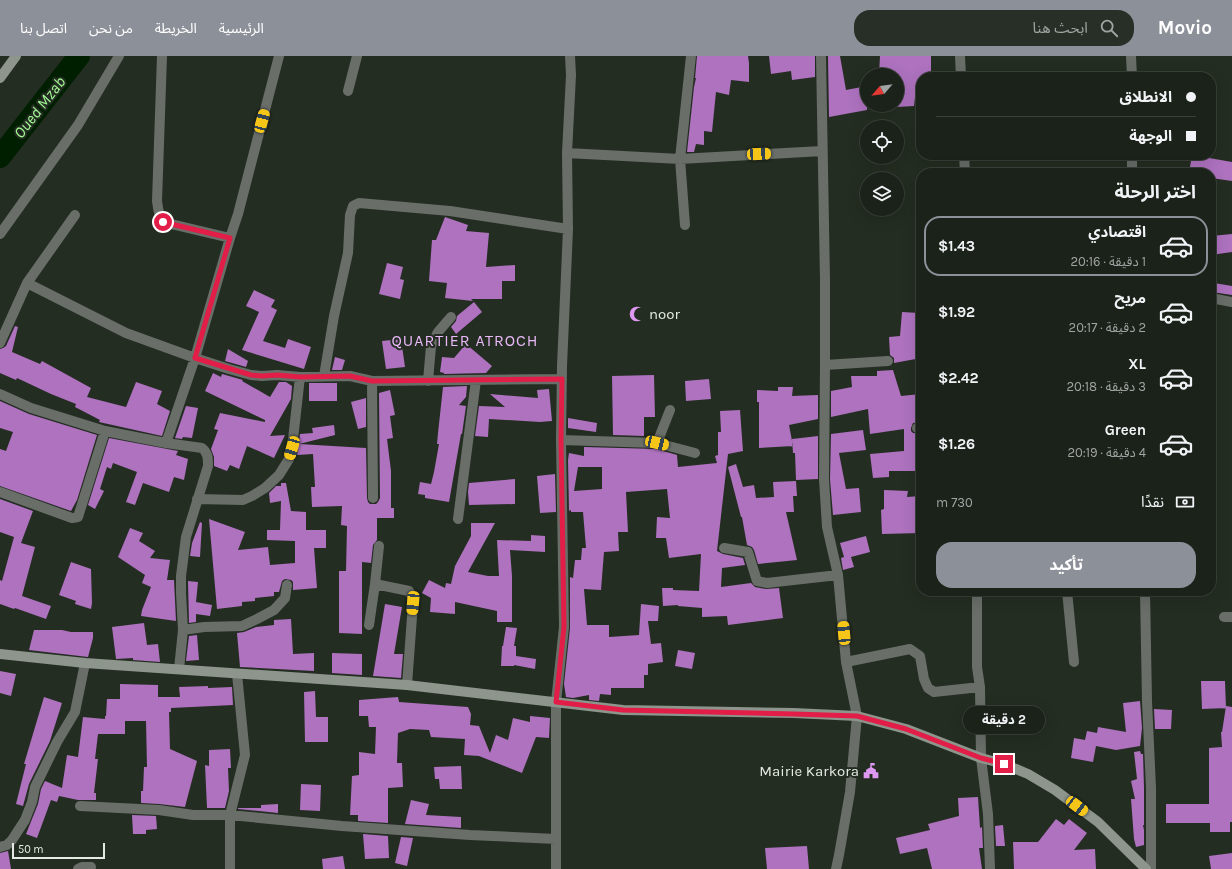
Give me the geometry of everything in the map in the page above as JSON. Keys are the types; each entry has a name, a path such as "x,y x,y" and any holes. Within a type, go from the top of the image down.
{"main road":[{"path":"0,78 16,56"},
{"path":"0,654 85,663 407,685 623,710 857,716 906,729 981,758 1004,764 1028,774 1055,790 1098,822 1146,869"}],"street":[{"path":"0,234 78,125 119,56"},
{"path":"162,56 157,201 160,216 163,222 230,238"},
{"path":"166,443 195,358 238,214 279,56"},
{"path":"348,91 357,56"},
{"path":"556,869 556,702 564,627 561,440 568,229 568,153 571,75 570,56"},
{"path":"685,225 680,159 691,56"},
{"path":"821,56 826,365 824,480 828,527 838,575 846,662 857,716 850,792 836,869"},
{"path":"960,56 961,72"},
{"path":"1132,56 1132,72"},
{"path":"568,153 680,159 822,151"},
{"path":"324,376 334,316 348,253 350,215 353,206 356,204 359,203 450,211 568,229"},
{"path":"0,343 27,283 75,215"},
{"path":"27,283 126,332 195,358 251,375 300,377 350,376 372,381 562,379"},
{"path":"1216,299 1232,302"},
{"path":"428,381 430,346 438,332 451,317"},
{"path":"826,365 888,361"},
{"path":"197,499 243,500 265,488 279,475 289,459 292,448 300,377"},
{"path":"458,518 476,380"},
{"path":"372,381 373,498"},
{"path":"0,394 31,408 105,431 166,443 202,448 206,452 208,466 186,537 181,576 183,630 179,669"},
{"path":"657,443 670,410"},
{"path":"0,492 72,518 78,518 105,431"},
{"path":"561,440 657,443 695,453"},
{"path":"369,625 379,546"},
{"path":"724,548 748,552 757,581 767,583 838,575"},
{"path":"375,584 409,591 412,596 413,603 407,685"},
{"path":"183,630 204,627 242,626 257,620 274,610 285,598 287,585"},
{"path":"977,596 977,666 980,687 981,758 988,814 990,869"},
{"path":"1067,596 1074,662"},
{"path":"1145,596 1146,693 1151,788 1151,869"},
{"path":"846,662 910,649 920,656 924,679 928,688 934,692 980,687"},
{"path":"0,847 7,845 12,840 25,820 32,802 35,787 57,742 75,712 85,663"},
{"path":"230,869 230,815 245,755 237,674"},
{"path":"80,806 159,810 193,815 230,815 342,826 470,835 556,839"},
{"path":"78,869 82,867 91,867"}],"building":[{"path":"697,56 748,56 749,82 731,80 729,95 716,92 712,132 704,131 704,145 696,144 694,152 687,152 696,78"},
{"path":"769,56 815,56 815,77 792,80 791,71 771,74"},
{"path":"828,56 840,56 846,90 860,87 860,111 829,117"},
{"path":"880,56 931,56 931,72 916,72 914,106 904,107 904,68 879,68"},
{"path":"1216,159 1232,162 1232,181 1216,179 1216,168 1190,168 1191,160"},
{"path":"445,217 468,225 466,231 489,233 486,267 515,265 515,281 502,281 502,299 471,299 473,301 445,298 447,283 429,281 432,240 436,240"},
{"path":"1232,234 1232,252 1216,254 1216,236"},
{"path":"387,263 403,267 400,279 404,280 400,299 379,294"},
{"path":"1216,283 1232,286 1232,295 1216,293"},
{"path":"254,290 275,300 271,307 277,310 263,341 285,348 288,339 311,347 304,369 242,350 259,312 246,306"},
{"path":"474,302 482,312 456,334 451,327 456,321 457,316"},
{"path":"902,312 916,313 916,359 894,363 894,358 890,355 889,337 900,336"},
{"path":"15,326 18,327 12,352 40,364 42,361 91,388 87,397 126,407 136,382 162,391 157,404 170,411 162,436 99,422 100,420 75,407 76,404 17,378 16,380 0,373 0,349 6,346"},
{"path":"401,339 405,367 386,369 382,341"},
{"path":"466,344 492,366 486,373 444,374 440,372 442,357 454,358"},
{"path":"228,349 248,361 246,367 225,361"},
{"path":"335,357 345,360 342,370 332,370"},
{"path":"893,370 901,396 916,394 916,423 913,423 911,431 916,433 916,471 889,471 889,477 873,478 870,454 904,451 904,429 870,434 868,409 831,417 831,391 852,387 851,376 877,376 877,371"},
{"path":"213,373 221,377 222,374 243,380 242,381 270,397 279,382 286,382 292,386 291,399 270,436 285,435 274,458 247,446 239,469 230,465 227,471 214,466 214,457 211,449 218,430 214,429 220,413 265,422 265,420 205,391"},
{"path":"654,375 655,417 644,417 644,436 613,435 612,376"},
{"path":"709,379 711,399 686,401 685,381"},
{"path":"309,383 337,383 337,401 309,401"},
{"path":"467,386 466,397 459,405 466,406 449,502 425,498 425,495 418,494 420,482 431,484 434,472 439,444 437,444 443,387"},
{"path":"778,387 793,387 792,396 818,395 818,419 789,425 793,446 759,448 759,402 757,402 757,390 778,391"},
{"path":"549,389 552,421 540,422 489,419 488,437 475,436 479,406 505,407 490,394 538,398 537,390"},
{"path":"390,390 395,415 390,416 393,438 387,439 391,471 391,508 394,508 394,518 377,518 377,540 373,545 371,563 362,562 362,634 339,633 339,571 346,571 347,526 341,525 342,506 312,507 311,487 315,487 313,454 297,455 300,434 313,433 312,428 334,425 335,435 299,444 366,448 367,498 370,504 376,504 380,498 379,393"},
{"path":"366,398 366,427 358,429 351,402"},
{"path":"0,401 29,414 97,435 77,500 71,511 0,486 0,449 6,451 13,432 0,428"},
{"path":"186,406 198,408 192,438 175,438"},
{"path":"740,410 743,451 728,454 717,551 723,554 743,558 745,565 722,568 721,587 751,583 755,587 766,589 779,588 783,618 728,625 727,616 702,617 702,608 678,605 663,606 662,588 699,591 701,554 669,558 666,538 656,538 657,517 670,518 667,489 626,492 628,532 618,532 619,551 604,552 601,590 584,589 587,625 609,625 609,637 639,635 641,604 659,606 658,621 648,621 651,644 661,643 663,662 648,664 648,675 644,675 644,688 611,688 611,695 600,694 599,701 589,700 589,695 573,698 566,697 564,684 570,628 570,577 573,578 575,560 581,560 582,548 586,548 583,512 569,511 569,453 584,456 584,447 656,449 677,455 678,467 717,463 715,456 718,455 718,432 721,432 720,411","holes":["578,467 602,467 602,489 574,491"]},
{"path":"568,418 597,423 596,432 568,428"},
{"path":"863,430 866,450 839,453 846,489 859,488 861,512 833,515 830,479 831,434"},
{"path":"818,436 818,479 796,480 795,453 793,453 792,439"},
{"path":"109,438 178,451 176,455 188,459 184,480 174,477 169,492 143,483 135,505 126,502 137,472 113,463 111,469 107,467 100,489 104,491 95,509 88,505"},
{"path":"736,464 743,487 754,485 756,498 774,497 773,482 796,481 797,496 793,496 794,512 786,512 797,560 758,564 754,550 752,547 747,545 742,517 728,467"},
{"path":"555,474 556,512 540,513 537,476"},
{"path":"515,479 515,504 469,505 469,483"},
{"path":"281,483 286,483 291,511 306,512 306,530 326,530 326,548 314,548 317,588 293,590 293,582 285,579 282,581 279,592 274,592 274,596 255,598 255,601 242,602 242,606 217,609 209,519 245,532 238,550 268,547 270,565 295,563 295,541 267,540 267,530 280,530 281,501 270,503 269,493 276,486 281,486"},
{"path":"884,490 908,491 907,497 916,496 916,533 882,534 881,510 884,509"},
{"path":"0,499 33,511 21,543 35,547 22,596 51,606 46,619 0,604 0,580 2,581 14,537 0,532"},
{"path":"200,522 202,523 200,557 190,556 192,543"},
{"path":"471,523 495,523 468,572 488,576 499,576 497,540 531,541 531,535 545,536 545,552 510,550 512,576 512,622 497,622 497,611 455,602 455,614 430,612 431,598 422,593 429,580 445,588 446,583 451,584 455,566 471,536"},
{"path":"130,528 143,533 139,541 155,551 150,558 170,560 167,580 174,580 176,621 141,616 151,587 142,583 145,575 118,557"},
{"path":"866,536 870,552 851,557 854,567 843,570 841,558 844,557 840,543"},
{"path":"71,562 91,569 91,609 75,604 76,601 59,595"},
{"path":"188,581 198,582 196,602 212,605 210,616 196,614 196,622 189,623"},
{"path":"385,604 402,607 394,654 403,654 401,678 373,676"},
{"path":"291,619 293,654 314,653 314,671 240,667 237,633 256,627 274,625 274,620"},
{"path":"144,623 147,645 158,644 160,662 133,660 133,658 116,659 112,627"},
{"path":"506,627 517,628 514,646 516,646 516,656 536,659 535,669 514,665 501,666 502,646"},
{"path":"34,630 93,632 88,657 29,650"},
{"path":"197,635 199,660 186,661 189,636"},
{"path":"678,650 695,653 692,669 675,666"},
{"path":"332,653 362,654 362,675 332,673"},
{"path":"0,671 16,674 11,696 0,693"},
{"path":"1201,681 1225,681 1226,708 1202,709"},
{"path":"120,684 158,685 158,697 180,697 179,687 232,687 233,705 171,708 171,712 169,712 170,749 197,761 185,807 141,803 144,767 147,767 146,721 125,721 125,734 98,734 95,759 98,759 94,793 96,793 96,800 78,800 59,796 57,802 51,800 37,838 26,834 45,781 62,788 67,755 78,757 83,717 105,719 107,699 120,699"},
{"path":"315,691 316,717 328,717 328,742 305,742 304,692"},
{"path":"44,697 62,703 50,741 29,784 23,806 16,804 26,764 24,764"},
{"path":"398,697 399,702 468,707 471,714 470,725 479,726 490,753 496,735 508,740 513,718 530,722 530,716 550,718 549,738 536,737 522,773 479,756 464,755 465,739 431,737 429,730 410,729 398,733 397,763 402,763 403,787 388,788 388,823 358,821 358,815 350,815 352,776 359,775 359,752 375,754 376,727 369,727 368,716 359,716 359,700"},
{"path":"1140,701 1142,728 1140,746 1116,750 1096,746 1093,762 1071,758 1074,738 1085,740 1087,731 1097,733 1098,727 1126,732 1123,703"},
{"path":"1226,706 1232,707 1232,822 1230,822 1230,832 1210,832 1210,823 1166,823 1166,804 1209,804 1209,748 1222,747 1221,732"},
{"path":"1154,709 1172,710 1171,729 1155,729"},
{"path":"230,749 231,768 228,768 229,791 225,808 207,808 205,765 209,766 209,750"},
{"path":"1140,751 1141,754 1143,754 1144,845 1136,847 1131,799 1135,799 1131,781 1137,779 1134,752"},
{"path":"461,766 462,789 440,789 439,779 435,779 434,767"},
{"path":"301,784 321,785 320,811 300,810"},
{"path":"978,797 980,828 982,827 983,848 979,848 982,869 932,869 927,848 900,854 896,838 930,830 928,824 959,816 958,798"},
{"path":"411,800 429,804 426,815 461,817 461,828 405,824"},
{"path":"278,804 278,813 238,809 261,808 261,805"},
{"path":"132,815 156,816 157,829 146,830 146,834 133,834"},
{"path":"1056,819 1064,825 1069,819 1087,833 1074,850 1095,849 1096,869 1014,869 1013,842 1038,842"},
{"path":"1003,825 1005,846 996,846 995,826"},
{"path":"363,834 388,836 389,858 365,859"},
{"path":"401,837 413,838 407,866 395,863"},
{"path":"807,846 809,869 767,869 765,848"},
{"path":"8,851 11,869 0,869 0,853"},
{"path":"1232,853 1232,869 1211,869 1209,856"},
{"path":"343,856 345,869 323,869 322,859"}],"waterway":[{"name":"Oued Mzab","path":"0,157 79,56"}],"place":[{"name":"noor","path":"637,314"},
{"name":"Mairie Karkora","path":"871,771"}],"district":[{"name":"QUARTIER ATROCH","path":"465,340"}],"route":[{"path":"163,222 230,238 195,358 251,375 262,376 350,376 372,381 562,379 561,440 564,627 556,702 623,710 857,716 906,729 981,758 1004,764"}]}
